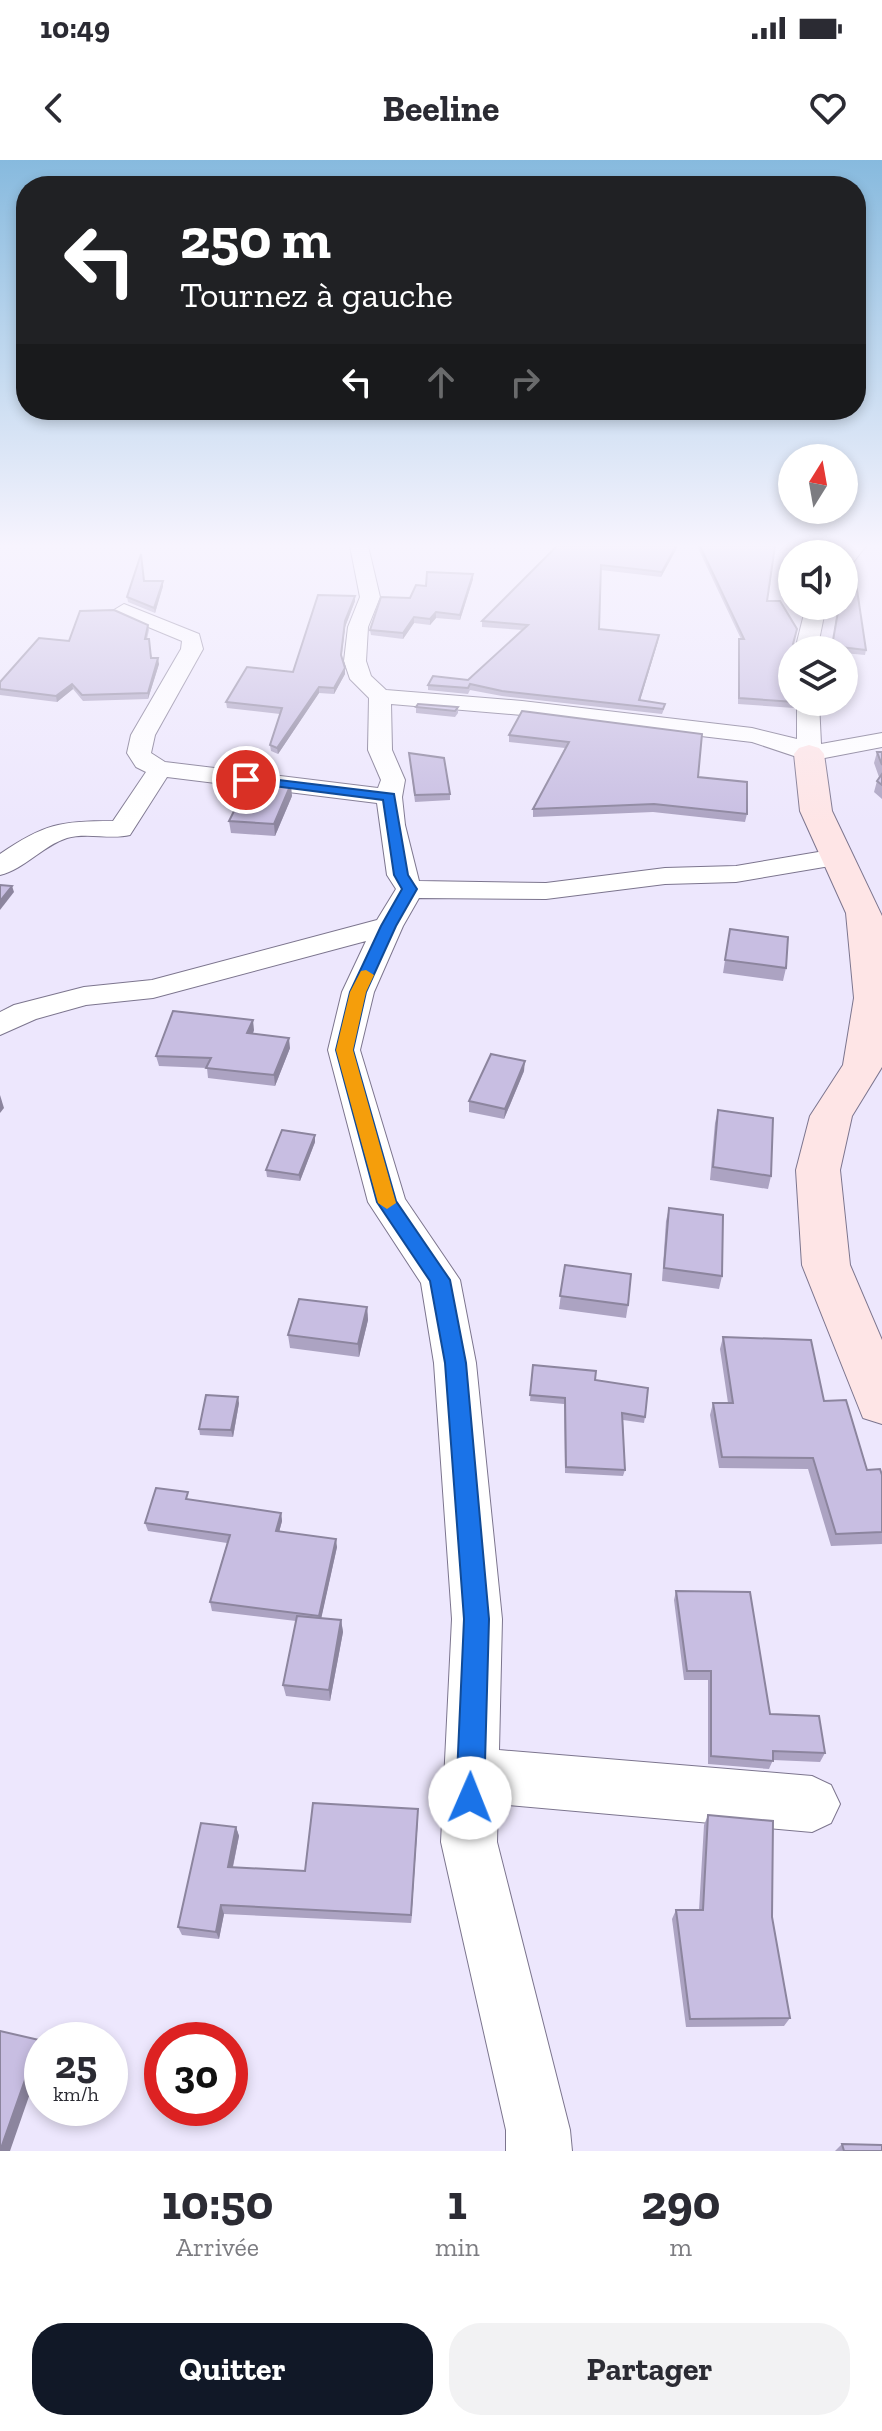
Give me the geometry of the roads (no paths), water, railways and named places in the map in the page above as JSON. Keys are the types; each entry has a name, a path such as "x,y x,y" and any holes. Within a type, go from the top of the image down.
{"street":[{"path":"192,639 192,649 143,735 139,753 145,762 160,769 389,797"},
{"path":"357,639 355,661 361,679 380,696 661,723 752,735 783,742 809,754 880,739"},
{"path":"380,696 380,750 393,780 389,797 401,875 410,889"},
{"path":"808,716 816,811 864,913 876,946 873,998 863,1065 831,1116 818,1170 826,1265 882,1402"},
{"path":"0,867 40,839 68,829 121,829 160,769"},
{"path":"410,889 546,891 665,876 736,874 836,857"},
{"path":"410,889 388,926 358,992 344,1050 387,1202 440,1280 455,1363 477,1619 469,1842 538,2130 539,2151"},
{"path":"0,1025 25,1012 84,996 153,989 388,926"},
{"path":"470,1775 812,1804"}]}
